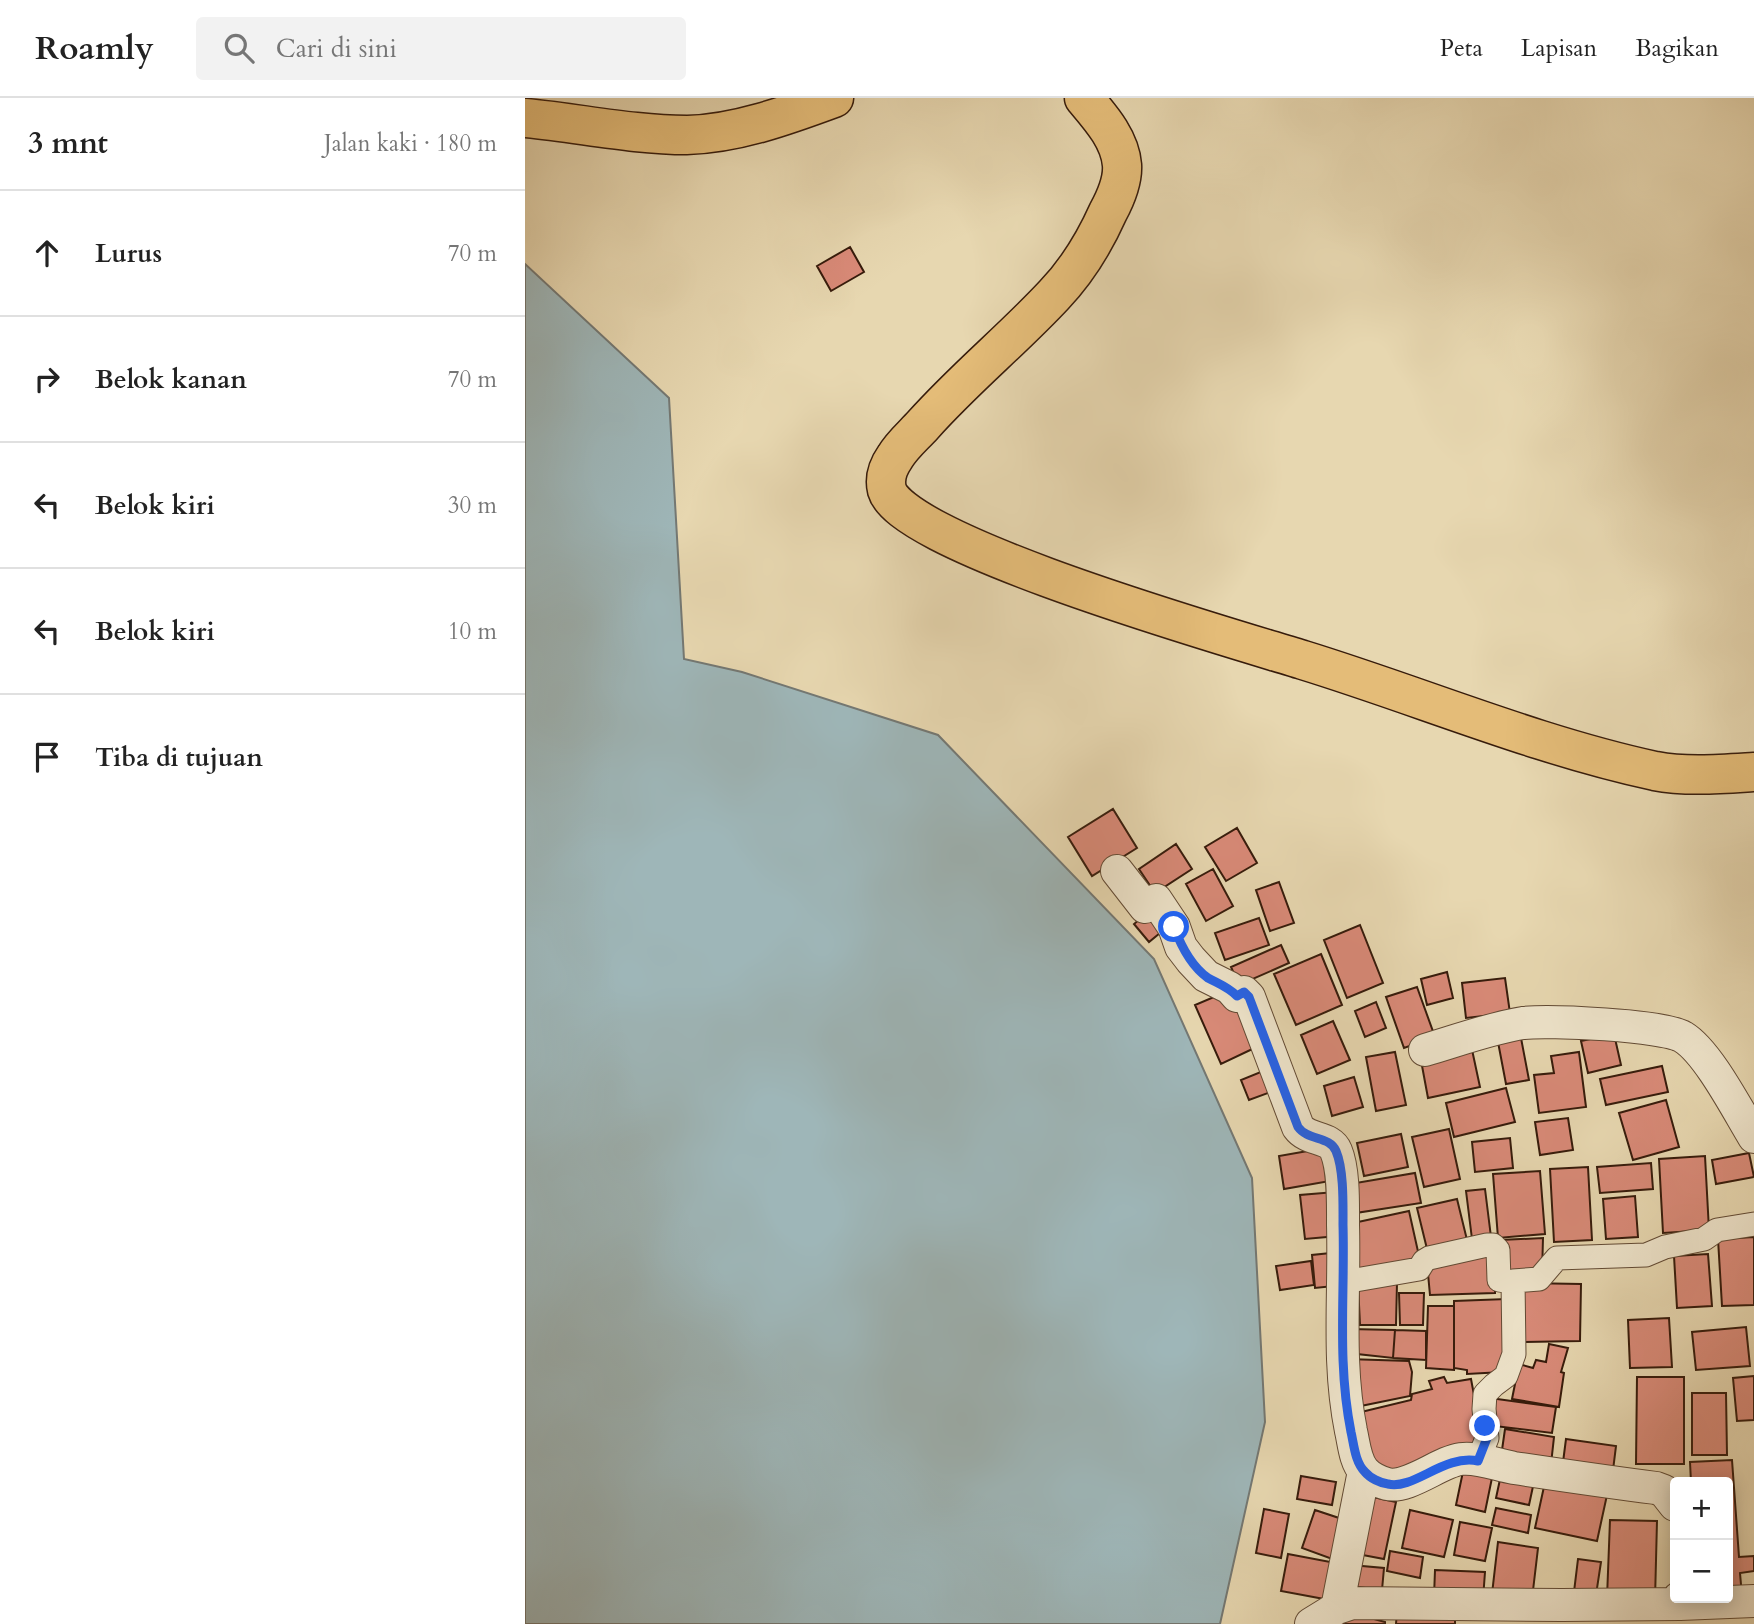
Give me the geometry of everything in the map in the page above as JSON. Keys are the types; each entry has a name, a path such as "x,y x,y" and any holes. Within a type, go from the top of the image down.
{"highway":[{"path":"525,118 688,135 728,130 834,98"},
{"path":"1084,98 1117,144 1122,166 1116,197 1088,249 1057,293 946,399 895,457 885,475 888,493 899,506 966,544 1065,584 1183,625 1303,660 1569,748 1678,774 1754,772"}],"street":[{"path":"1117,871 1145,907 1156,900 1174,927 1181,947 1206,976 1230,988 1237,996 1244,992 1249,997 1298,1127 1303,1135 1329,1143 1336,1150 1343,1205 1341,1345 1344,1385 1355,1448 1364,1471 1374,1479 1390,1485 1414,1479 1459,1459 1656,1488 1664,1491 1670,1499"},
{"path":"1425,1050 1524,1023 1662,1030 1682,1036 1696,1048 1754,1137"},
{"path":"1344,1282 1419,1269 1429,1258 1487,1245 1493,1245 1498,1250 1499,1280 1513,1282 1518,1279 1539,1279 1557,1258 1646,1255 1665,1247 1704,1239 1717,1230 1754,1224"},
{"path":"1478,1461 1487,1438 1484,1409 1486,1394 1506,1376 1514,1354 1513,1282"},
{"path":"1324,1616 1364,1471"},
{"path":"1324,1616 1352,1603 1562,1605 1670,1601"},
{"path":"1733,1601 1754,1601"}],"water":[{"path":"525,264 669,398 684,659 742,672 938,735 1154,959 1252,1178 1265,1422 1220,1624 525,1624"}],"building":[{"path":"850,247 864,272 831,291 817,266"},
{"path":"1113,809 1137,848 1092,876 1068,837"},
{"path":"1237,828 1257,863 1226,881 1205,847"},
{"path":"1176,844 1192,869 1155,893 1139,869"},
{"path":"1213,869 1233,906 1206,921 1186,884"},
{"path":"1279,882 1294,923 1270,931 1256,890"},
{"path":"1155,906 1171,924 1149,942 1134,924"},
{"path":"1259,918 1269,945 1225,960 1215,933"},
{"path":"1360,925 1383,983 1347,998 1324,940"},
{"path":"1281,945 1289,963 1239,985 1231,967"},
{"path":"1321,954 1342,1005 1296,1025 1274,974"},
{"path":"1447,972 1453,998 1427,1005 1421,979"},
{"path":"1505,978 1510,1013 1466,1018 1462,983"},
{"path":"1417,987 1435,1037 1404,1048 1386,997"},
{"path":"1228,991 1265,1043 1221,1064 1195,1005"},
{"path":"1376,1002 1386,1028 1365,1037 1355,1011"},
{"path":"1333,1021 1350,1060 1317,1074 1301,1035"},
{"path":"1614,1034 1621,1065 1588,1073 1581,1041"},
{"path":"1521,1038 1529,1080 1506,1084 1498,1042"},
{"path":"1471,1045 1480,1087 1428,1098 1420,1055"},
{"path":"1395,1052 1406,1105 1376,1111 1366,1057"},
{"path":"1579,1052 1586,1107 1539,1113 1534,1075 1554,1073 1551,1056"},
{"path":"1662,1066 1668,1092 1606,1105 1600,1079"},
{"path":"1268,1069 1276,1090 1249,1100 1241,1080"},
{"path":"1354,1077 1363,1107 1332,1116 1324,1086"},
{"path":"1506,1088 1515,1122 1454,1137 1446,1103"},
{"path":"1666,1100 1679,1147 1633,1160 1619,1113"},
{"path":"1568,1118 1573,1150 1540,1155 1535,1122"},
{"path":"1449,1129 1460,1179 1424,1187 1412,1137"},
{"path":"1401,1134 1408,1167 1364,1176 1357,1143"},
{"path":"1510,1138 1513,1168 1475,1172 1472,1142"},
{"path":"1325,1148 1330,1181 1284,1189 1279,1156"},
{"path":"1749,1153 1754,1177 1716,1184 1712,1160"},
{"path":"1705,1156 1709,1230 1663,1233 1659,1159"},
{"path":"1651,1163 1653,1189 1600,1193 1597,1167"},
{"path":"1588,1167 1592,1240 1554,1242 1550,1169"},
{"path":"1540,1171 1545,1234 1498,1238 1493,1174"},
{"path":"1415,1173 1421,1203 1349,1214 1344,1185"},
{"path":"1485,1189 1491,1237 1472,1239 1466,1191"},
{"path":"1335,1192 1338,1236 1305,1239 1300,1195"},
{"path":"1635,1196 1638,1237 1606,1239 1603,1199"},
{"path":"1457,1199 1468,1244 1428,1253 1417,1208"},
{"path":"1409,1211 1421,1265 1355,1278 1344,1225"},
{"path":"1754,1237 1754,1305 1722,1306 1718,1239"},
{"path":"1543,1238 1542,1275 1501,1278 1500,1240"},
{"path":"1495,1250 1495,1293 1430,1295 1427,1263"},
{"path":"1340,1252 1343,1285 1315,1288 1312,1255"},
{"path":"1708,1254 1712,1306 1677,1308 1674,1256"},
{"path":"1311,1261 1314,1285 1280,1290 1276,1266"},
{"path":"1397,1283 1396,1325 1360,1325 1358,1284"},
{"path":"1516,1283 1581,1284 1580,1341 1519,1342"},
{"path":"1399,1293 1424,1293 1423,1325 1400,1325"},
{"path":"1507,1299 1503,1372 1467,1374 1467,1370 1454,1368 1454,1301"},
{"path":"1428,1306 1454,1306 1454,1370 1426,1368"},
{"path":"1669,1318 1672,1367 1630,1368 1628,1320"},
{"path":"1746,1327 1750,1366 1696,1370 1692,1332"},
{"path":"1349,1329 1395,1330 1393,1358 1348,1353"},
{"path":"1395,1330 1426,1331 1426,1360 1393,1358"},
{"path":"1549,1344 1568,1348 1561,1372 1564,1373 1559,1407 1512,1399 1519,1364 1533,1368 1536,1360 1546,1362"},
{"path":"1347,1359 1409,1361 1412,1372 1410,1396 1351,1408"},
{"path":"1754,1376 1754,1420 1737,1421 1733,1378"},
{"path":"1444,1377 1447,1383 1471,1379 1483,1443 1429,1461 1375,1474 1357,1413 1411,1400 1412,1394 1432,1389 1429,1381"},
{"path":"1637,1377 1684,1377 1684,1464 1636,1464"},
{"path":"1692,1393 1726,1393 1727,1455 1692,1455"},
{"path":"1490,1398 1556,1407 1552,1433 1486,1425"},
{"path":"1505,1429 1554,1437 1551,1464 1501,1457"},
{"path":"1566,1439 1616,1446 1612,1478 1562,1470"},
{"path":"1732,1460 1739,1557 1754,1556 1754,1571 1740,1573 1742,1596 1733,1597 1733,1477 1691,1477 1690,1462"},
{"path":"1465,1462 1494,1468 1485,1512 1456,1505"},
{"path":"1502,1470 1535,1477 1529,1505 1496,1498"},
{"path":"1301,1476 1336,1482 1332,1505 1297,1499"},
{"path":"1545,1482 1607,1495 1597,1541 1535,1528"},
{"path":"1364,1495 1396,1502 1384,1559 1352,1553"},
{"path":"1496,1508 1531,1515 1528,1533 1492,1525"},
{"path":"1264,1509 1289,1514 1281,1558 1256,1553"},
{"path":"1315,1510 1348,1521 1335,1560 1302,1548"},
{"path":"1410,1510 1453,1520 1444,1557 1402,1548"},
{"path":"1610,1520 1657,1521 1655,1600 1607,1598"},
{"path":"1460,1522 1492,1528 1485,1561 1454,1555"},
{"path":"1498,1542 1538,1548 1532,1599 1492,1594"},
{"path":"1390,1551 1423,1557 1420,1578 1387,1571"},
{"path":"1288,1554 1341,1564 1335,1601 1281,1591"},
{"path":"1578,1559 1601,1562 1596,1595 1574,1592"},
{"path":"1351,1565 1384,1568 1382,1590 1349,1586"},
{"path":"1435,1570 1485,1572 1483,1599 1434,1597"},
{"path":"1345,1611 1385,1622 1385,1624 1341,1624"},
{"path":"1397,1611 1455,1618 1455,1624 1396,1624"}],"route":[{"path":"1174,927 1181,947 1206,976 1230,988 1237,996 1244,992 1249,997 1298,1127 1303,1135 1329,1143 1336,1150 1343,1205 1344,1298 1341,1345 1344,1385 1355,1448 1364,1471 1374,1479 1390,1485 1414,1479 1459,1459 1478,1461 1487,1438 1485,1426"}]}
